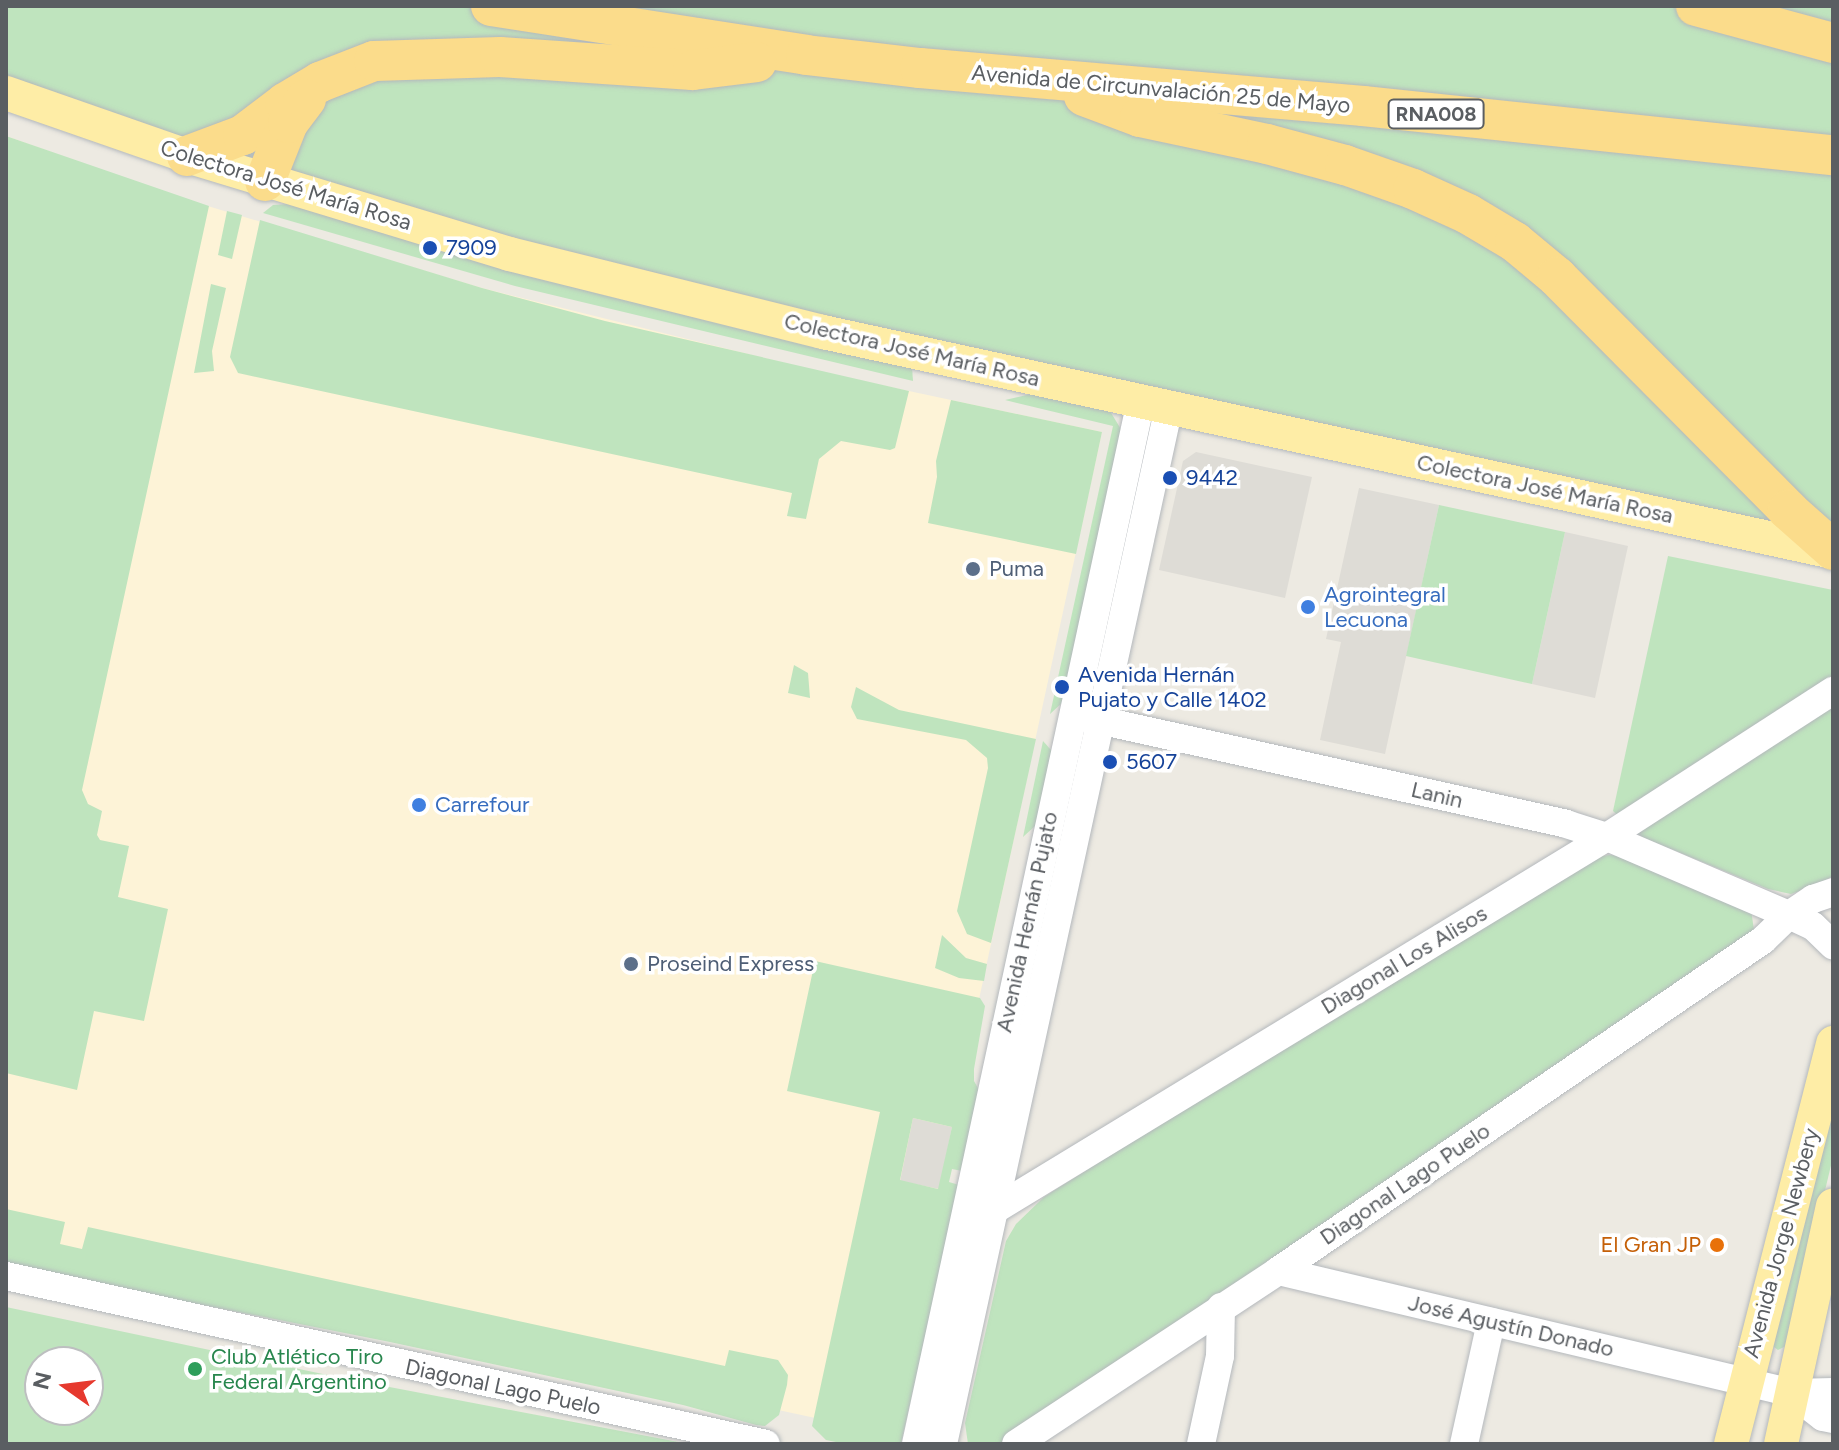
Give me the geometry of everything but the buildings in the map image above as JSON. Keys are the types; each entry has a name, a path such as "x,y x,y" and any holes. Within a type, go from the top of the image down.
{"highway":[{"name":"Avenida de Circunvalación 25 de Mayo","path":"491,6 806,55 1039,79 1378,108 1833,155"},
{"path":"1696,6 1833,43"},
{"path":"187,156 243,135 285,103 320,82 374,61 500,57 693,70 806,55"},
{"path":"1039,79 1140,117 1267,144 1345,165 1413,189 1503,235 1557,277 1788,510 1833,551"},
{"path":"265,181 288,123 320,82"}],"main road":[{"name":"Colectora José María Rosa","path":"6,93 265,181 510,254 823,332 1833,551"},
{"name":"Avenida Jorge Newbery","path":"1731,1444 1833,1043"},
{"name":"Avenida Jorge Newbery","path":"1781,1444 1833,1206"}],"street":[{"name":"Avenida Hernán Pujato","path":"943,1444 981,1207 1073,714 1155,404"},
{"name":"Avenida Hernán Pujato","path":"916,1444 981,1207 1101,720 1155,404"},
{"name":"Diagonal Los Alisos","path":"981,1207 1607,837 1833,691"},
{"name":"Lanin","path":"1073,714 1566,824 1607,837 1789,915"},
{"name":"Diagonal Lago Puelo","path":"1016,1444 1278,1271 1763,940 1789,915 1813,899 1833,892"},
{"path":"1789,915 1813,926 1833,945"},
{"name":"José Agustín Donado","path":"1278,1271 1792,1393"},
{"name":"Diagonal Lago Puelo","path":"6,1276 766,1444"},
{"path":"1201,1444 1220,1356 1221,1307"},
{"path":"1464,1444 1491,1322"},
{"path":"1792,1393 1833,1392"},
{"path":"1792,1393 1823,1417 1833,1419"}],"shaded area":[{"path":"6,136 181,198 482,288 829,374 1102,432 885,1433 6,1244"},
{"path":"1196,452 1312,477 1285,598 1159,570 1183,461"},
{"path":"1359,488 1439,505 1385,754 1320,740 1341,642 1326,639"},
{"path":"1565,532 1628,546 1595,698 1532,684"},
{"path":"913,1118 952,1127 939,1189 900,1181"}],"green space":[{"path":"6,6 1833,6 1833,552 823,332 6,93"},
{"path":"6,136 209,206 82,790 88,804 102,811 97,835 100,840 129,846 118,897 168,909 144,1021 94,1011 77,1090 6,1073"},
{"path":"289,204 912,367 913,381 515,286 263,213 273,205"},
{"path":"227,211 242,215 232,259 218,255"},
{"path":"260,220 482,288 605,321 909,391 895,448 890,450 841,441 819,459 806,519 787,516 792,493 238,373 230,357"},
{"path":"211,284 226,288 212,351 214,371 194,373"},
{"path":"1035,393 1110,411 1122,431 1063,702 1050,714 1113,426 1005,400"},
{"path":"951,400 1102,432 1076,554 928,523 937,477 936,461"},
{"path":"1439,505 1565,532 1532,684 1406,656"},
{"path":"1668,556 1833,590 1833,876 1817,885 1791,894 1768,889 1642,837 1613,811"},
{"path":"794,665 808,673 810,698 788,693"},
{"path":"856,687 899,710 1036,739 991,943 967,934 957,911 988,768 987,758 966,740 857,719 851,707"},
{"path":"1043,741 1051,750 1052,760 1035,826 1023,837"},
{"path":"1628,856 1751,910 1754,930 1003,1444 968,1444 965,1423 1006,1241 1016,1224 1044,1197 1204,1096 1367,1000 1590,858"},
{"path":"942,935 966,958 987,964 984,981 959,978 935,968"},
{"path":"815,961 980,998 985,1006 974,1069 974,1081 979,1090 962,1171 952,1169 949,1182 959,1185 901,1444 846,1444 826,1440 812,1426 880,1112 787,1091","holes":["913,1118 952,1127 938,1189 900,1180"]},
{"path":"1833,1093 1833,1157 1788,1345 1778,1350 1770,1344"},
{"path":"6,1209 65,1222 60,1244 82,1249 88,1227 725,1366 729,1350 778,1360 788,1375 787,1385 779,1415 765,1426 756,1425 683,1405 390,1342 6,1266"},
{"name":"Club Atlético Tiro Federal Argentino","path":"6,1307 337,1377 689,1444 6,1444"}],"place":[{"name":"7909","path":"430,248"},
{"name":"9442","path":"1170,478"},
{"name":"Puma","path":"973,569"},
{"name":"Agrointegral Lecuona","path":"1308,607"},
{"name":"Avenida Hernán Pujato y Calle 1402","path":"1062,687"},
{"name":"5607","path":"1110,762"},
{"name":"Carrefour","path":"419,805"},
{"name":"Proseind Express","path":"631,964"},
{"name":"El Gran JP","path":"1717,1245"},
{"name":"Club Atlético Tiro Federal Argentino","path":"195,1369"}]}
